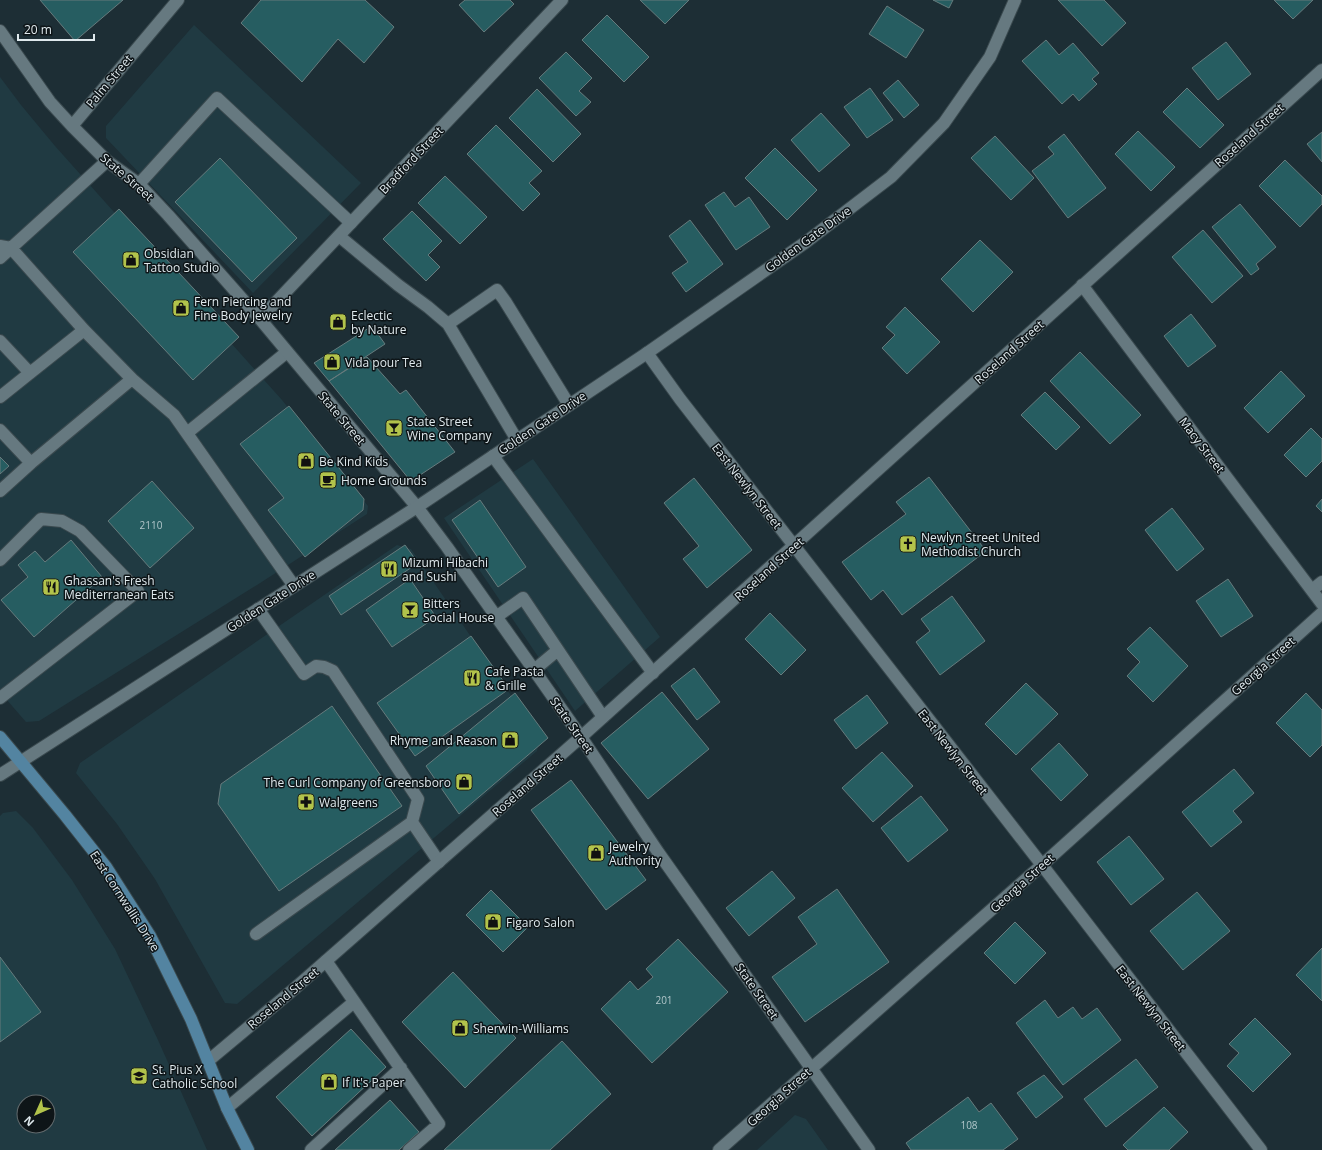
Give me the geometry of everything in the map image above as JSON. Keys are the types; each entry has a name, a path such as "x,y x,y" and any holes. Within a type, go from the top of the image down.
{"main road":[{"name":"East Cornwallis Drive","path":"0,737 106,867 150,936 191,1019 227,1108 248,1150"}],"street":[{"name":"Palm Street","path":"72,126 178,0"},
{"name":"Bradford Street","path":"260,319 562,0"},
{"name":"Golden Gate Drive","path":"0,775 417,507 647,353 806,242 891,177 944,123 990,57 1015,0"},
{"name":"State Street","path":"0,31 50,102 107,161 138,184 168,215 260,319 417,507 447,547 581,737 658,852 867,1149"},
{"name":"Roseland Street","path":"208,1061 326,961 603,718 1322,70"},
{"path":"138,184 217,98 351,223"},
{"path":"0,258 5,247 107,161"},
{"path":"339,236 448,324 517,440"},
{"path":"5,247 132,379 174,415 294,586"},
{"name":"Macy Street","path":"1082,285 1322,604"},
{"path":"448,324 497,290 506,301 569,405"},
{"path":"0,397 84,330"},
{"path":"0,341 30,373"},
{"path":"187,433 287,352"},
{"name":"East Newlyn Street","path":"647,353 680,400 1042,865 1261,1150"},
{"path":"0,491 31,463 132,379"},
{"path":"0,430 31,463"},
{"path":"493,456 653,673"},
{"path":"0,560 41,519 62,521 80,531 138,591 0,698"},
{"path":"1312,590 1322,582"},
{"path":"496,617 523,598 603,718"},
{"path":"256,934 412,822 418,799 333,671 324,666 316,666 304,674 258,609"},
{"name":"Georgia Street","path":"719,1150 1042,865 1322,613"},
{"path":"534,670 558,650"},
{"path":"412,822 439,862"},
{"path":"326,961 439,1124 409,1150"},
{"path":"227,1108 354,1002"},
{"path":"311,1150 401,1068"}],"shaded area":[{"path":"194,25 361,183 253,293 106,138 106,126"},
{"path":"0,77 55,146 282,400 368,506 367,514 257,585 39,721 26,722 0,692"},
{"path":"533,459 660,637 575,711 444,518"},
{"path":"397,545 411,549 540,738 537,751 237,1004 225,1003 155,879 117,824 76,773 80,763"},
{"path":"16,811 33,828 72,880 115,949 158,1040 207,1150 0,1150 0,816 3,813"},
{"path":"795,1115 806,1119 828,1150 757,1150"}],"building":[{"path":"40,0 123,0 75,41"},
{"path":"261,0 365,0 394,27 364,63 338,39 302,82 241,23"},
{"path":"465,0 510,0 514,4 484,32 459,5"},
{"path":"640,0 689,0 665,24"},
{"path":"933,0 953,0 949,8"},
{"path":"1058,0 1104,0 1126,23 1102,46"},
{"path":"1274,0 1313,0 1293,19"},
{"path":"887,6 924,30 906,58 869,34"},
{"path":"607,15 649,57 624,82 582,40"},
{"path":"1046,40 1059,55 1073,43 1099,73 1092,79 1097,84 1079,101 1073,94 1062,104 1022,61"},
{"path":"1226,42 1251,74 1218,100 1192,68"},
{"path":"566,52 592,78 579,91 591,102 576,116 539,78"},
{"path":"898,80 919,105 904,118 883,93"},
{"path":"870,88 893,120 867,138 844,107"},
{"path":"1187,88 1224,125 1200,148 1163,112"},
{"path":"537,89 581,134 553,162 509,118"},
{"path":"821,113 850,145 819,172 791,140"},
{"path":"496,125 542,171 529,183 540,194 523,211 467,154"},
{"path":"1138,131 1175,167 1151,191 1115,154"},
{"path":"1322,132 1322,162 1307,144"},
{"path":"1064,134 1106,188 1068,218 1032,171 1054,154 1048,147"},
{"path":"995,136 1034,178 1011,200 971,158"},
{"path":"775,148 817,190 787,220 745,178"},
{"path":"220,158 297,238 252,282 175,202"},
{"path":"1285,160 1322,196 1322,204 1300,227 1259,186"},
{"path":"445,176 487,217 460,244 418,203"},
{"path":"724,192 735,207 749,197 770,227 736,250 705,205"},
{"path":"1240,204 1276,247 1256,264 1259,269 1251,275 1212,227"},
{"path":"119,209 239,337 193,380 73,252"},
{"path":"412,211 442,241 428,255 440,267 426,281 383,239"},
{"path":"690,220 723,264 686,292 672,273 688,262 669,236"},
{"path":"1203,230 1243,276 1212,303 1172,257"},
{"path":"980,240 1013,272 973,312 941,279"},
{"path":"905,307 940,342 907,374 882,348 895,335 886,327"},
{"path":"1191,314 1216,346 1188,367 1164,336"},
{"path":"372,326 385,344 329,381 314,363"},
{"path":"1080,352 1141,415 1110,444 1050,381"},
{"path":"367,357 400,394 406,390 455,452 414,479 409,479 329,381"},
{"path":"1281,371 1305,396 1268,433 1244,408"},
{"path":"1045,392 1080,427 1056,450 1021,415"},
{"path":"289,406 364,499 363,510 305,557 268,510 284,498 240,444"},
{"path":"1311,428 1322,439 1322,461 1306,477 1284,455"},
{"path":"0,457 9,466 0,474"},
{"path":"929,477 986,551 902,615 883,590 871,600 842,562 906,514 896,502"},
{"path":"694,478 752,550 707,588 683,559 699,546 664,503"},
{"path":"152,481 194,528 150,568 108,521"},
{"path":"1322,499 1322,512 1316,506"},
{"path":"480,500 526,567 498,587 452,520"},
{"path":"1172,508 1204,549 1177,571 1145,530"},
{"path":"71,540 102,577 34,637 1,600 28,577 18,565 35,551 45,562"},
{"path":"405,545 418,563 341,615 329,596"},
{"path":"410,579 436,617 392,647 366,610"},
{"path":"1228,579 1253,616 1221,637 1196,601"},
{"path":"952,596 985,641 940,675 916,642 930,631 921,619"},
{"path":"770,613 806,650 781,675 745,639"},
{"path":"1150,627 1188,666 1153,702 1127,676 1140,662 1127,649"},
{"path":"471,636 509,689 415,756 377,703"},
{"path":"694,668 720,702 697,720 671,686"},
{"path":"1026,683 1058,714 1016,755 985,724"},
{"path":"662,692 709,749 648,799 601,743"},
{"path":"515,693 548,738 459,814 426,766"},
{"path":"1306,693 1322,710 1322,745 1310,757 1276,723"},
{"path":"867,695 888,723 856,749 834,720"},
{"path":"332,706 402,806 279,891 218,804 221,784"},
{"path":"1059,743 1088,775 1061,801 1031,769"},
{"path":"882,752 913,786 873,822 842,788"},
{"path":"1234,769 1254,793 1233,811 1242,822 1211,847 1182,812"},
{"path":"571,780 646,880 606,910 531,810"},
{"path":"921,796 948,830 908,862 881,828"},
{"path":"1129,836 1164,879 1131,905 1097,862"},
{"path":"772,871 795,898 749,936 726,908"},
{"path":"837,889 889,962 805,1022 772,977 817,944 798,917"},
{"path":"491,890 528,927 503,952 466,915"},
{"path":"1197,892 1230,931 1183,970 1150,931"},
{"path":"1015,922 1046,953 1015,984 984,953"},
{"path":"678,939 728,992 652,1063 601,1009 630,981 638,990 653,977 646,969"},
{"path":"1322,948 1322,1001 1296,975"},
{"path":"0,957 41,1012 0,1042"},
{"path":"453,972 516,1038 465,1088 402,1022"},
{"path":"1045,1000 1058,1018 1073,1007 1082,1019 1097,1008 1121,1040 1063,1085 1016,1023"},
{"path":"1255,1018 1291,1054 1253,1092 1227,1066 1239,1053 1229,1044"},
{"path":"351,1029 386,1067 312,1136 276,1097"},
{"path":"562,1041 611,1094 550,1150 444,1150"},
{"path":"1136,1059 1158,1087 1106,1127 1084,1099"},
{"path":"1044,1075 1063,1097 1036,1118 1017,1093"},
{"path":"968,1097 979,1112 991,1103 1018,1139 1003,1150 911,1150 906,1143"},
{"path":"390,1100 419,1132 399,1150 335,1150"},
{"path":"1164,1107 1188,1132 1169,1150 1128,1150 1123,1145"}],"place":[{"name":"Obsidian Tattoo Studio","path":"131,260"},
{"name":"Fern Piercing and Fine Body Jewelry","path":"181,308"},
{"name":"Eclectic by Nature","path":"338,322"},
{"name":"Vida pour Tea","path":"332,362"},
{"name":"State Street Wine Company","path":"394,428"},
{"name":"Be Kind Kids","path":"306,461"},
{"name":"Home Grounds","path":"328,480"},
{"name":"Newlyn Street United Methodist Church","path":"908,544"},
{"name":"Mizumi Hibachi and Sushi","path":"389,569"},
{"name":"Ghassan's Fresh Mediterranean Eats","path":"51,587"},
{"name":"Bitters Social House","path":"410,610"},
{"name":"Cafe Pasta & Grille","path":"472,678"},
{"name":"Rhyme and Reason","path":"510,740"},
{"name":"The Curl Company of Greensboro","path":"464,782"},
{"name":"Walgreens","path":"306,802"},
{"name":"Jewelry Authority","path":"596,853"},
{"name":"Figaro Salon","path":"493,922"},
{"name":"Sherwin-Williams","path":"460,1028"},
{"name":"St. Pius X Catholic School","path":"139,1076"},
{"name":"If It's Paper","path":"329,1082"}]}
